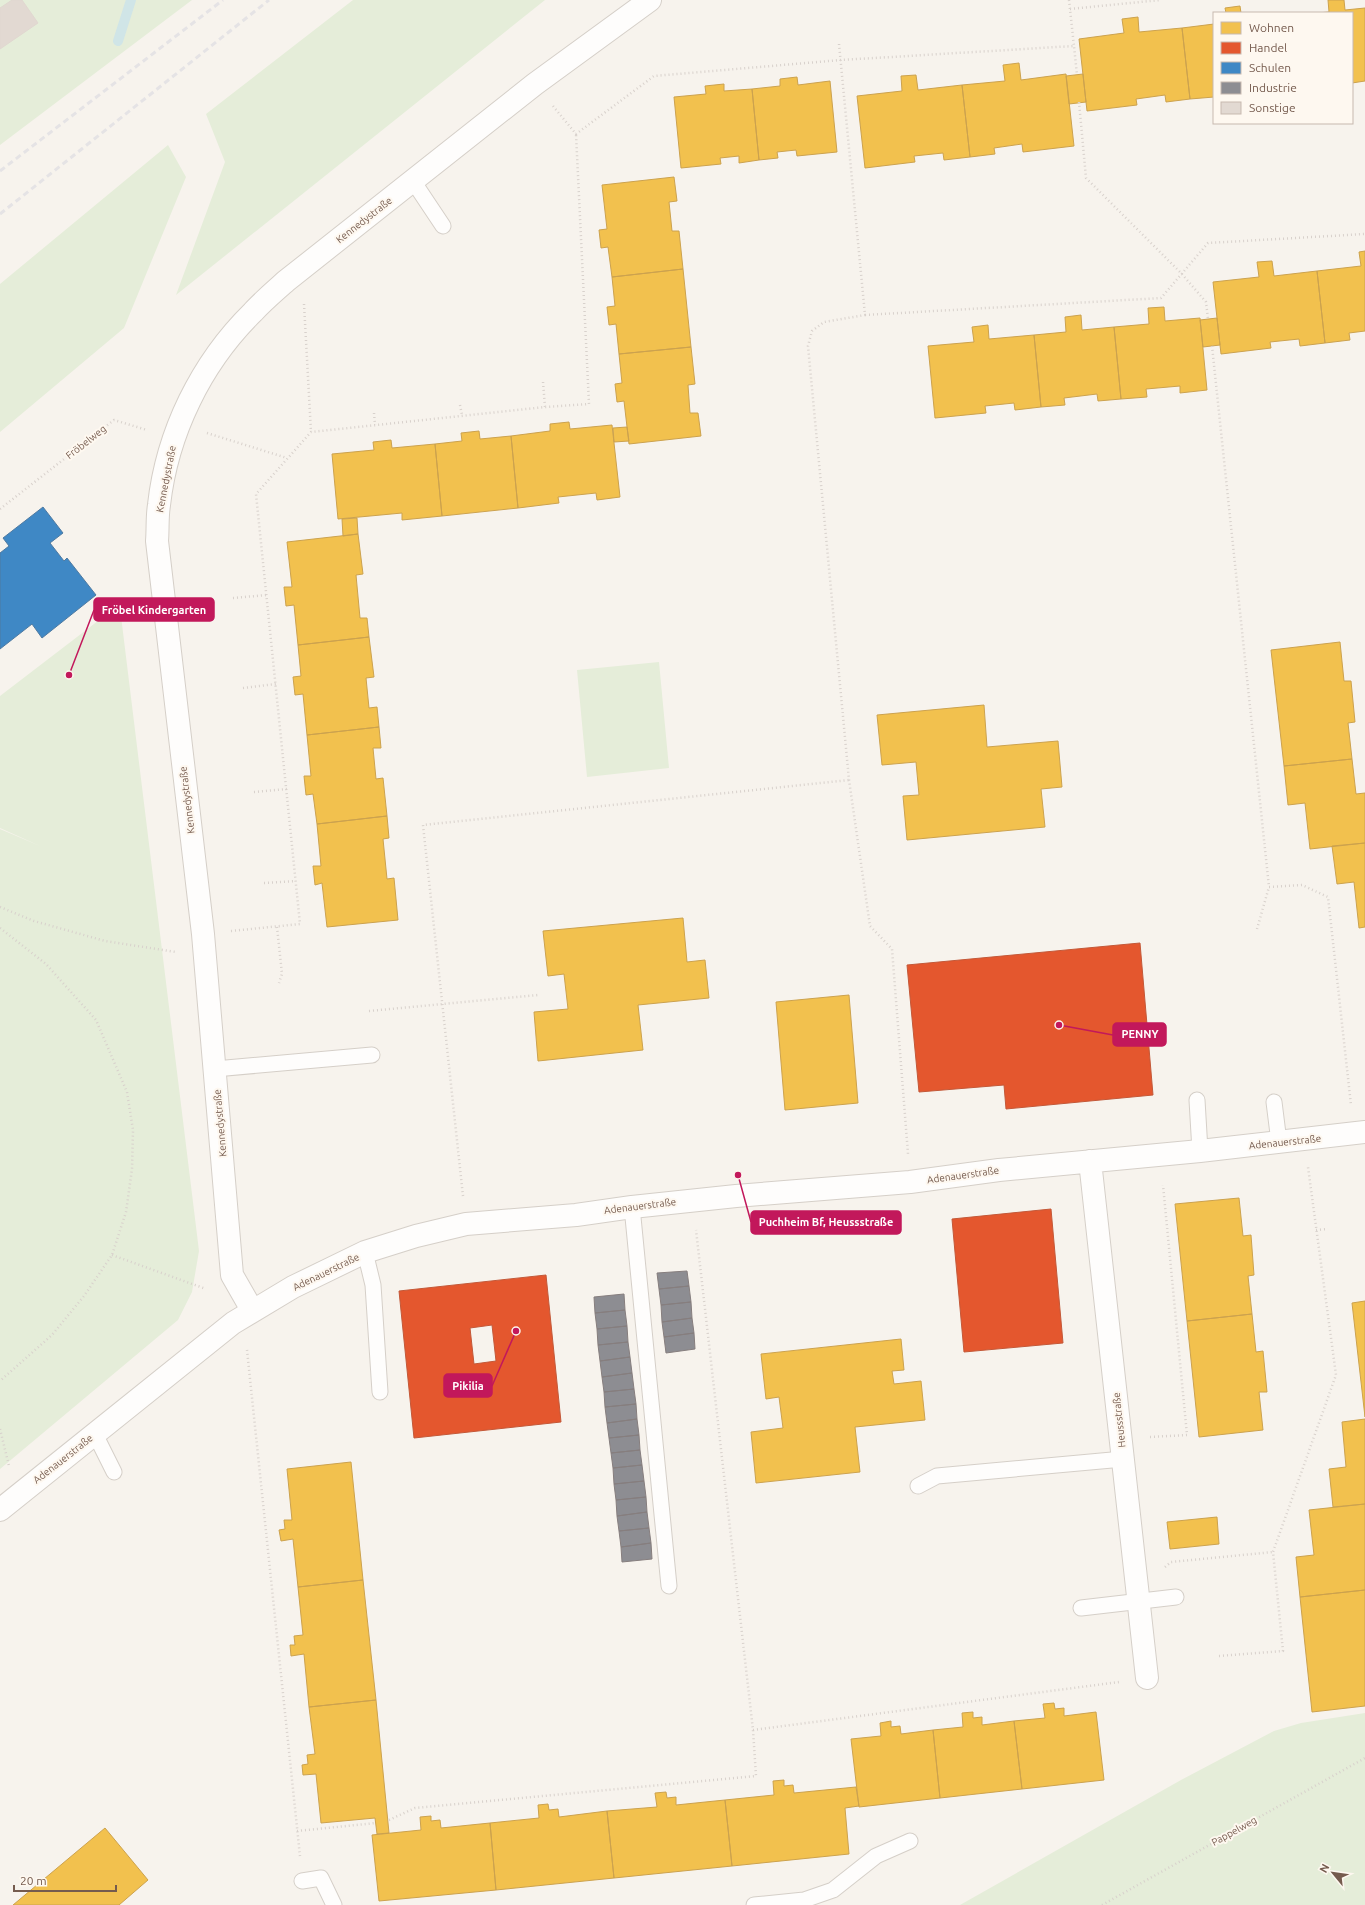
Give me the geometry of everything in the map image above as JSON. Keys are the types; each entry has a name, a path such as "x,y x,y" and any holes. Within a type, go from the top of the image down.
{"street":[{"name":"Kennedystraße","path":"252,1310 232,1275 203,934 158,541 159,505 167,459 179,424 194,394 222,348 252,312 286,281 535,84 650,0"},
{"name":"Adenauerstraße","path":"0,1510 233,1323 252,1310 293,1287 365,1252 416,1236 466,1224 576,1215 632,1206 736,1196 910,1182 999,1170 1200,1151 1360,1133"},
{"name":"Heussstraße","path":"1090,1161 1147,1678"}],"lane":[{"path":"413,181 442,226"},
{"path":"215,1069 372,1055"},
{"path":"1197,1100 1200,1151"},
{"path":"1274,1102 1279,1142"},
{"path":"632,1206 669,1586"},
{"path":"365,1252 373,1285 380,1392"},
{"path":"95,1434 114,1472"},
{"path":"918,1486 937,1476 1122,1449"},
{"path":"1081,1608 1138,1596 1176,1597"},
{"path":"754,1905 804,1900 833,1890 876,1856 910,1841"},
{"path":"302,1881 321,1878 334,1905"}],"path":[{"path":"1069,0 1077,75"},
{"path":"1070,9 1160,0"},
{"path":"839,44 865,315"},
{"path":"576,134 654,76 840,60 1074,46"},
{"path":"203,934 300,924 256,494 311,432 462,415 589,404 576,134 535,84"},
{"path":"1079,102 1086,178 1181,273 1206,302 1208,319"},
{"path":"910,1182 892,949 870,926 849,780 808,346 812,331 824,322 865,315 1161,298 1208,243 1365,234"},
{"path":"286,281 304,302 311,432"},
{"path":"1212,346 1269,886 1257,929"},
{"path":"543,382 545,407"},
{"path":"460,404 462,415"},
{"path":"374,413 375,425"},
{"name":"Fröbelweg","path":"0,509 114,420 152,432 163,418 179,424"},
{"path":"179,424 287,458"},
{"path":"233,598 267,595"},
{"path":"243,688 276,684"},
{"path":"466,1224 423,825 849,780"},
{"path":"254,792 287,789"},
{"path":"264,883 296,881"},
{"path":"1269,886 1302,885 1328,897 1360,1133"},
{"path":"0,906 34,921 105,941 204,957"},
{"path":"277,927 282,974 279,983"},
{"path":"0,928 46,964 96,1020 127,1092 133,1130 132,1169 126,1212 112,1255 84,1296 52,1335 0,1381"},
{"path":"369,1011 538,995"},
{"path":"1219,1656 1283,1651 1273,1552 1336,1375 1304,1140"},
{"path":"1122,1449 1187,1435 1163,1185 1182,1182 1178,1152"},
{"path":"1316,1230 1328,1229"},
{"path":"112,1255 213,1291 232,1275"},
{"path":"233,1323 246,1348 302,1881"},
{"path":"0,1430 17,1495"},
{"path":"1138,1596 1171,1562 1273,1552"},
{"path":"752,1730 1147,1678"},
{"name":"Pappelweg","path":"1102,1905 1365,1758"},
{"path":"297,1831 376,1823"}],"green space":[{"path":"0,0 192,0 0,145"},
{"path":"353,0 545,0 176,295 225,162 206,114"},
{"path":"168,145 186,177 124,328 0,432 0,284"},
{"path":"107,614 121,616 199,1251 192,1292 178,1320 0,1469 0,829 40,846 0,828 0,696"},
{"path":"659,662 669,768 587,777 577,670"},
{"path":"1365,1713 1365,1905 960,1905 1181,1780 1274,1731 1301,1723"}],"building: Wohnen":[{"path":"1328,0 1344,0 1345,10 1365,8 1365,81 1353,83 1353,12 1329,12"},
{"path":"1240,6 1241,12 1226,12 1225,8"},
{"path":"1138,17 1139,32 1182,28 1190,99 1166,102 1165,95 1136,99 1137,105 1087,111 1079,39 1124,33 1122,19"},
{"path":"1213,24 1213,97 1190,99 1182,28"},
{"path":"1019,63 1021,80 1066,74 1074,146 1023,152 1022,144 994,148 995,154 970,157 962,85 1005,81 1003,65"},
{"path":"1083,74 1086,102 1069,104 1066,76"},
{"path":"916,75 918,90 962,85 970,157 944,160 943,153 914,156 915,162 865,168 857,96 902,91 901,76"},
{"path":"797,77 798,85 830,81 837,152 797,156 796,150 777,152 778,158 759,160 752,89 780,86 780,79"},
{"path":"724,84 724,91 752,89 759,160 739,163 739,156 720,158 721,164 681,168 674,97 706,94 705,86"},
{"path":"674,177 677,201 669,202 672,231 679,231 683,269 612,277 608,247 601,248 599,230 607,229 602,185"},
{"path":"1365,251 1365,331 1349,333 1350,340 1325,343 1317,271 1361,266 1359,252"},
{"path":"1272,261 1274,276 1317,271 1325,343 1300,346 1299,339 1270,342 1271,348 1221,354 1213,282 1259,277 1257,262"},
{"path":"683,269 691,347 619,354 616,324 609,325 607,307 615,306 612,277"},
{"path":"1164,307 1165,321 1200,318 1207,390 1180,393 1180,386 1146,389 1147,397 1121,399 1114,327 1149,324 1148,308"},
{"path":"1081,315 1082,330 1114,327 1121,399 1098,401 1097,394 1064,398 1065,405 1041,407 1034,335 1066,332 1065,317"},
{"path":"1217,318 1220,345 1203,347 1200,320"},
{"path":"988,325 989,339 1034,335 1041,407 1015,410 1014,403 985,406 986,413 935,418 928,346 974,342 972,327"},
{"path":"691,347 695,384 688,385 690,413 698,413 701,436 629,444 624,401 617,402 615,384 622,383 619,354"},
{"path":"569,422 570,429 612,425 620,497 597,500 596,493 558,497 559,503 518,508 511,436 550,431 550,424"},
{"path":"627,427 629,441 614,442 613,428"},
{"path":"479,431 480,439 511,436 518,508 442,516 435,444 462,441 461,433"},
{"path":"391,440 392,448 435,444 442,516 402,520 402,513 338,519 332,454 374,450 373,442"},
{"path":"357,518 358,534 343,536 342,519"},
{"path":"358,534 363,574 356,575 360,618 367,618 369,637 298,645 294,605 286,606 284,587 292,587 287,542"},
{"path":"369,637 374,677 366,678 369,708 377,707 379,727 307,735 303,694 295,695 293,677 301,676 298,645"},
{"path":"1340,642 1344,681 1351,681 1355,722 1348,723 1352,759 1284,766 1271,650"},
{"path":"984,705 987,747 1058,741 1062,787 1041,789 1045,827 907,840 903,796 919,795 916,762 882,765 877,715"},
{"path":"379,727 381,748 373,748 376,779 383,778 387,816 317,824 313,794 306,795 304,776 311,776 307,735"},
{"path":"1352,759 1356,794 1365,793 1365,843 1310,849 1305,803 1288,805 1284,766"},
{"path":"387,816 389,838 383,839 387,879 394,878 398,920 327,927 322,883 315,885 313,866 321,866 317,824"},
{"path":"1365,843 1365,927 1359,928 1354,882 1337,884 1332,846"},
{"path":"683,918 687,962 705,960 709,998 638,1005 643,1050 538,1061 534,1012 568,1009 564,974 548,976 543,931"},
{"path":"849,995 858,1103 785,1110 776,1002"},
{"path":"1239,1198 1243,1236 1251,1235 1254,1275 1248,1276 1252,1314 1187,1321 1175,1204"},
{"path":"1365,1301 1365,1417 1352,1303"},
{"path":"1252,1314 1256,1352 1263,1351 1267,1392 1259,1392 1263,1430 1199,1437 1187,1321"},
{"path":"901,1339 904,1370 892,1371 894,1384 921,1381 925,1420 855,1427 860,1472 756,1483 751,1432 783,1428 779,1397 766,1399 761,1354"},
{"path":"1365,1419 1365,1504 1333,1507 1329,1469 1346,1467 1342,1422"},
{"path":"351,1462 363,1580 298,1587 293,1539 281,1541 279,1530 285,1529 284,1520 292,1520 287,1469"},
{"path":"1365,1504 1365,1590 1300,1597 1296,1557 1314,1555 1309,1510"},
{"path":"1217,1517 1219,1544 1170,1549 1167,1522"},
{"path":"363,1580 376,1700 309,1707 304,1654 291,1656 290,1645 295,1645 294,1636 303,1635 298,1587"},
{"path":"1365,1590 1365,1706 1312,1712 1300,1597"},
{"path":"376,1700 389,1833 377,1834 375,1818 321,1823 316,1774 303,1775 302,1765 308,1764 307,1755 315,1754 309,1707"},
{"path":"1054,1703 1055,1709 1064,1708 1064,1716 1096,1712 1104,1780 1022,1789 1014,1721 1045,1718 1043,1704"},
{"path":"973,1712 973,1718 982,1717 982,1725 1014,1721 1022,1789 940,1798 933,1730 963,1727 962,1713"},
{"path":"891,1721 891,1727 900,1726 901,1734 933,1730 940,1798 859,1807 851,1739 881,1736 880,1723"},
{"path":"784,1780 784,1786 793,1785 794,1793 856,1787 859,1806 845,1808 849,1854 732,1866 725,1800 774,1795 773,1781"},
{"path":"666,1792 667,1798 676,1797 676,1805 725,1800 732,1866 614,1878 607,1811 657,1807 655,1793"},
{"path":"548,1804 549,1810 558,1809 559,1817 607,1811 614,1878 496,1890 490,1823 539,1818 538,1805"},
{"path":"431,1816 431,1821 440,1820 441,1828 490,1823 496,1890 379,1901 372,1835 421,1830 420,1817"},
{"path":"105,1828 148,1880 119,1905 13,1905"}],"building: Handel":[{"path":"1140,943 1153,1095 1006,1109 1004,1085 919,1092 907,965"},
{"path":"1051,1209 1063,1343 964,1352 952,1219"},
{"path":"546,1275 561,1422 414,1438 399,1291","holes":["492,1325 496,1361 474,1364 470,1328"]}],"building: Schulen":[{"path":"43,507 63,533 50,543 64,561 67,558 96,595 42,638 32,624 0,649 0,553 9,546 3,538"}],"building: Industrie":[{"path":"687,1271 689,1286 659,1289 657,1273"},
{"path":"689,1286 691,1302 661,1305 659,1289"},
{"path":"624,1294 625,1310 595,1313 594,1297"},
{"path":"691,1302 692,1318 662,1322 661,1305"},
{"path":"625,1310 627,1326 597,1329 595,1313"},
{"path":"692,1318 694,1333 664,1337 662,1322"},
{"path":"627,1326 628,1342 598,1345 597,1329"},
{"path":"694,1333 695,1349 666,1353 664,1337"},
{"path":"628,1342 630,1357 600,1361 598,1345"},
{"path":"630,1357 632,1373 602,1377 600,1361"},
{"path":"632,1373 634,1389 604,1392 602,1377"},
{"path":"634,1389 636,1404 605,1407 604,1392"},
{"path":"636,1404 637,1419 607,1423 605,1407"},
{"path":"637,1419 639,1435 609,1438 607,1423"},
{"path":"639,1435 640,1450 611,1453 609,1438"},
{"path":"640,1450 642,1465 613,1468 611,1453"},
{"path":"642,1465 644,1481 614,1484 613,1468"},
{"path":"644,1481 646,1497 616,1500 614,1484"},
{"path":"646,1497 647,1512 617,1516 616,1500"},
{"path":"647,1512 649,1528 619,1531 617,1516"},
{"path":"649,1528 651,1543 621,1547 619,1531"},
{"path":"651,1543 652,1559 622,1562 621,1547"}],"building: Sonstige":[{"path":"12,0 22,0 38,23 0,49 0,8"}],"waterway":[{"path":"118,41 131,0"}],"railway":[{"path":"0,171 223,0"},
{"path":"0,214 269,0"}],"place":[{"name":"Fröbel Kindergarten","path":"69,675"},
{"name":"PENNY","path":"1059,1025"},
{"name":"Puchheim Bf, Heussstraße","path":"738,1175"},
{"name":"Pikilia","path":"516,1331"}]}
